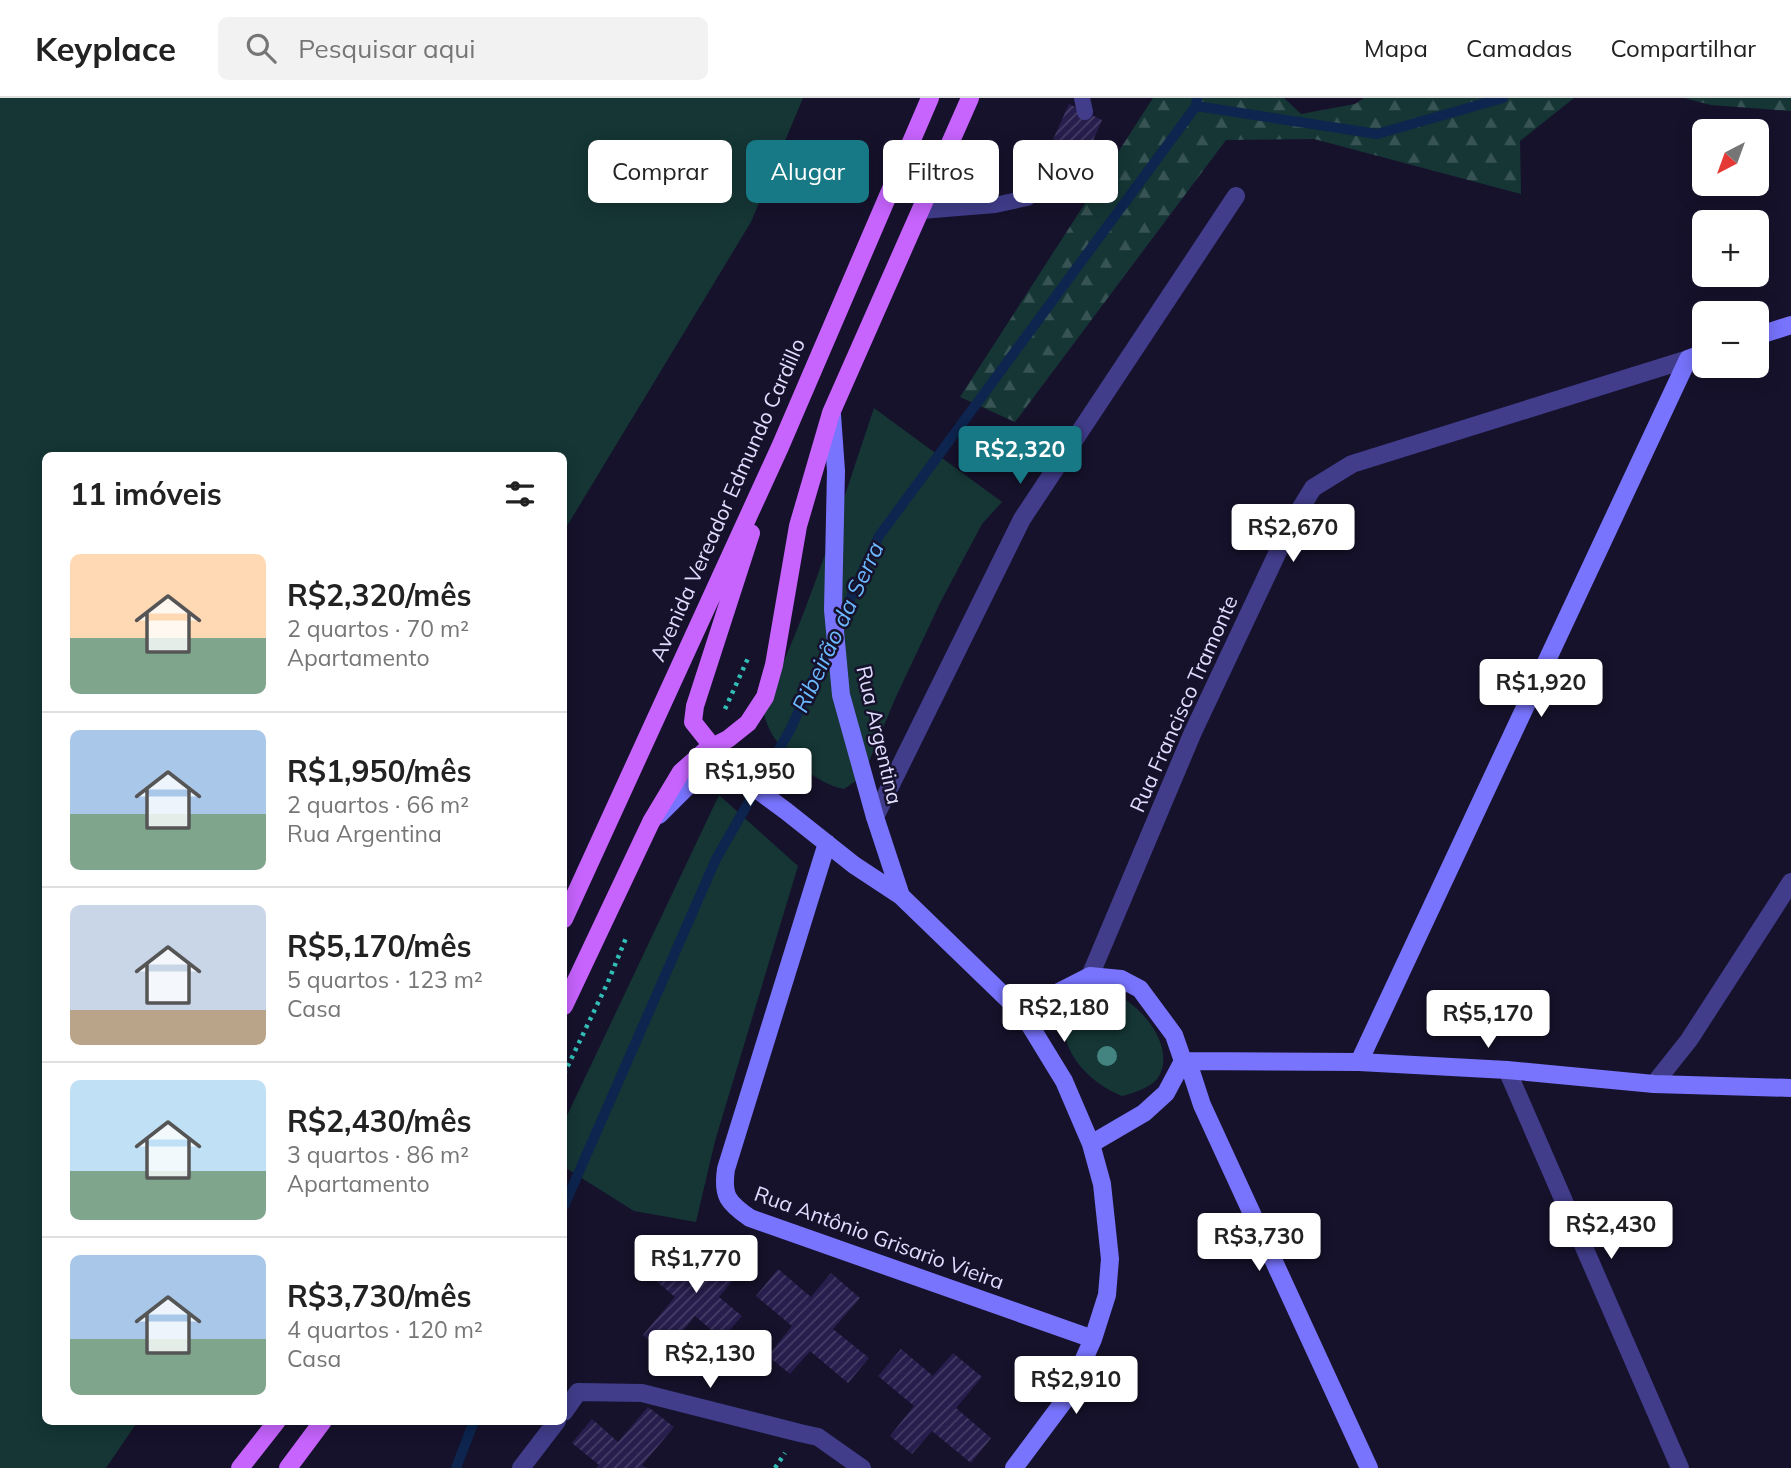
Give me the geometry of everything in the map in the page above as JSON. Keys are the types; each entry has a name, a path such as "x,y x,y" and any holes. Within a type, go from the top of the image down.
{"main road":[{"name":"Avenida Vereador Edmundo Cardillo","path":"567,912 779,447 930,98"},
{"path":"567,1000 651,822 681,772 712,746 748,723 765,697 774,665 798,526 831,413 970,98"},
{"path":"712,746 694,722 695,706 779,447"},
{"path":"240,1468 274,1425"},
{"path":"288,1468 320,1425"}],"street":[{"path":"874,817 1022,519 1236,196"},
{"path":"1769,332 1791,325"},
{"name":"Rua Francisco Tramonte","path":"1090,976 1193,732 1291,524 1313,488 1352,464 1692,357"},
{"path":"1359,1062 1692,364"},
{"name":"Rua Argentina","path":"831,413 836,471 833,610 841,695 874,817 901,896"},
{"name":"Rua Argentina","path":"651,822 690,784 708,772 736,775 855,865 901,896 1023,1014 1064,1081 1091,1144 1102,1184 1110,1259 1107,1295 1093,1339 1067,1397 1014,1468"},
{"name":"Rua Antônio Grisario Vieira","path":"827,843 726,1169 723,1189 734,1207 750,1219 1093,1339"},
{"path":"1654,1084 1689,1040 1791,882"},
{"path":"1023,1014 1045,999 1090,976 1121,979 1140,989 1174,1035 1202,1105 1369,1468"},
{"path":"1185,1062 1359,1062 1507,1070 1654,1084 1791,1088"},
{"path":"1091,1144 1144,1113 1166,1093 1185,1062"},
{"path":"1507,1070 1680,1468"},
{"path":"567,1408 578,1392 642,1393 818,1437 862,1468"},
{"path":"521,1468 554,1425"}],"lane":[{"path":"921,211 1013,201"}],"green space":[{"path":"0,98 803,98 785,140 746,140 746,203 759,203 751,222 567,526 567,452 42,452 42,1425 135,1425 106,1468 0,1468"},
{"path":"1153,98 1284,98 1301,114 1355,104 1364,98 1574,98 1520,141 1521,194 1314,139 1226,140 1015,422 960,397 1085,203 1118,203 1118,152"},
{"path":"1684,98 1791,98 1791,111 1711,105"},
{"path":"874,408 1002,502 982,524 941,601 895,699 863,776 844,789 819,779 783,750 767,725 764,707 811,593"},
{"path":"719,795 798,866 715,1141 696,1222 634,1211 567,1169 567,1116"},
{"path":"1098,990 1112,993 1129,1002 1147,1019 1160,1041 1163,1065 1156,1080 1143,1089 1122,1096 1111,1091 1083,1069 1069,1049 1064,1025 1066,1006 1075,999"}],"building":[{"path":"1069,104 1102,120 1093,140 1053,140"},
{"path":"724,1238 750,1260 719,1297 742,1316 722,1339 695,1316 665,1353 643,1335 675,1297 649,1275 668,1251 695,1274"},
{"path":"778,1269 811,1297 831,1273 860,1298 833,1329 869,1358 848,1383 810,1351 790,1374 768,1356 792,1326 756,1296"},
{"path":"901,1349 933,1376 953,1353 982,1377 956,1408 991,1438 971,1463 932,1431 912,1454 890,1436 914,1406 878,1376"},
{"path":"648,1407 674,1427 642,1465 646,1468 596,1468 599,1465 572,1443 592,1419 618,1442"}],"waterway":[{"name":"Ribeirão da Serra","path":"838,625 879,536 1196,106 1197,98"},
{"path":"1196,106 1377,134 1503,98"},
{"name":"Ribeirão da Serra","path":"567,1199 716,859 790,730 832,639"},
{"name":"Ribeirão da Serra","path":"456,1468 472,1425"}]}
